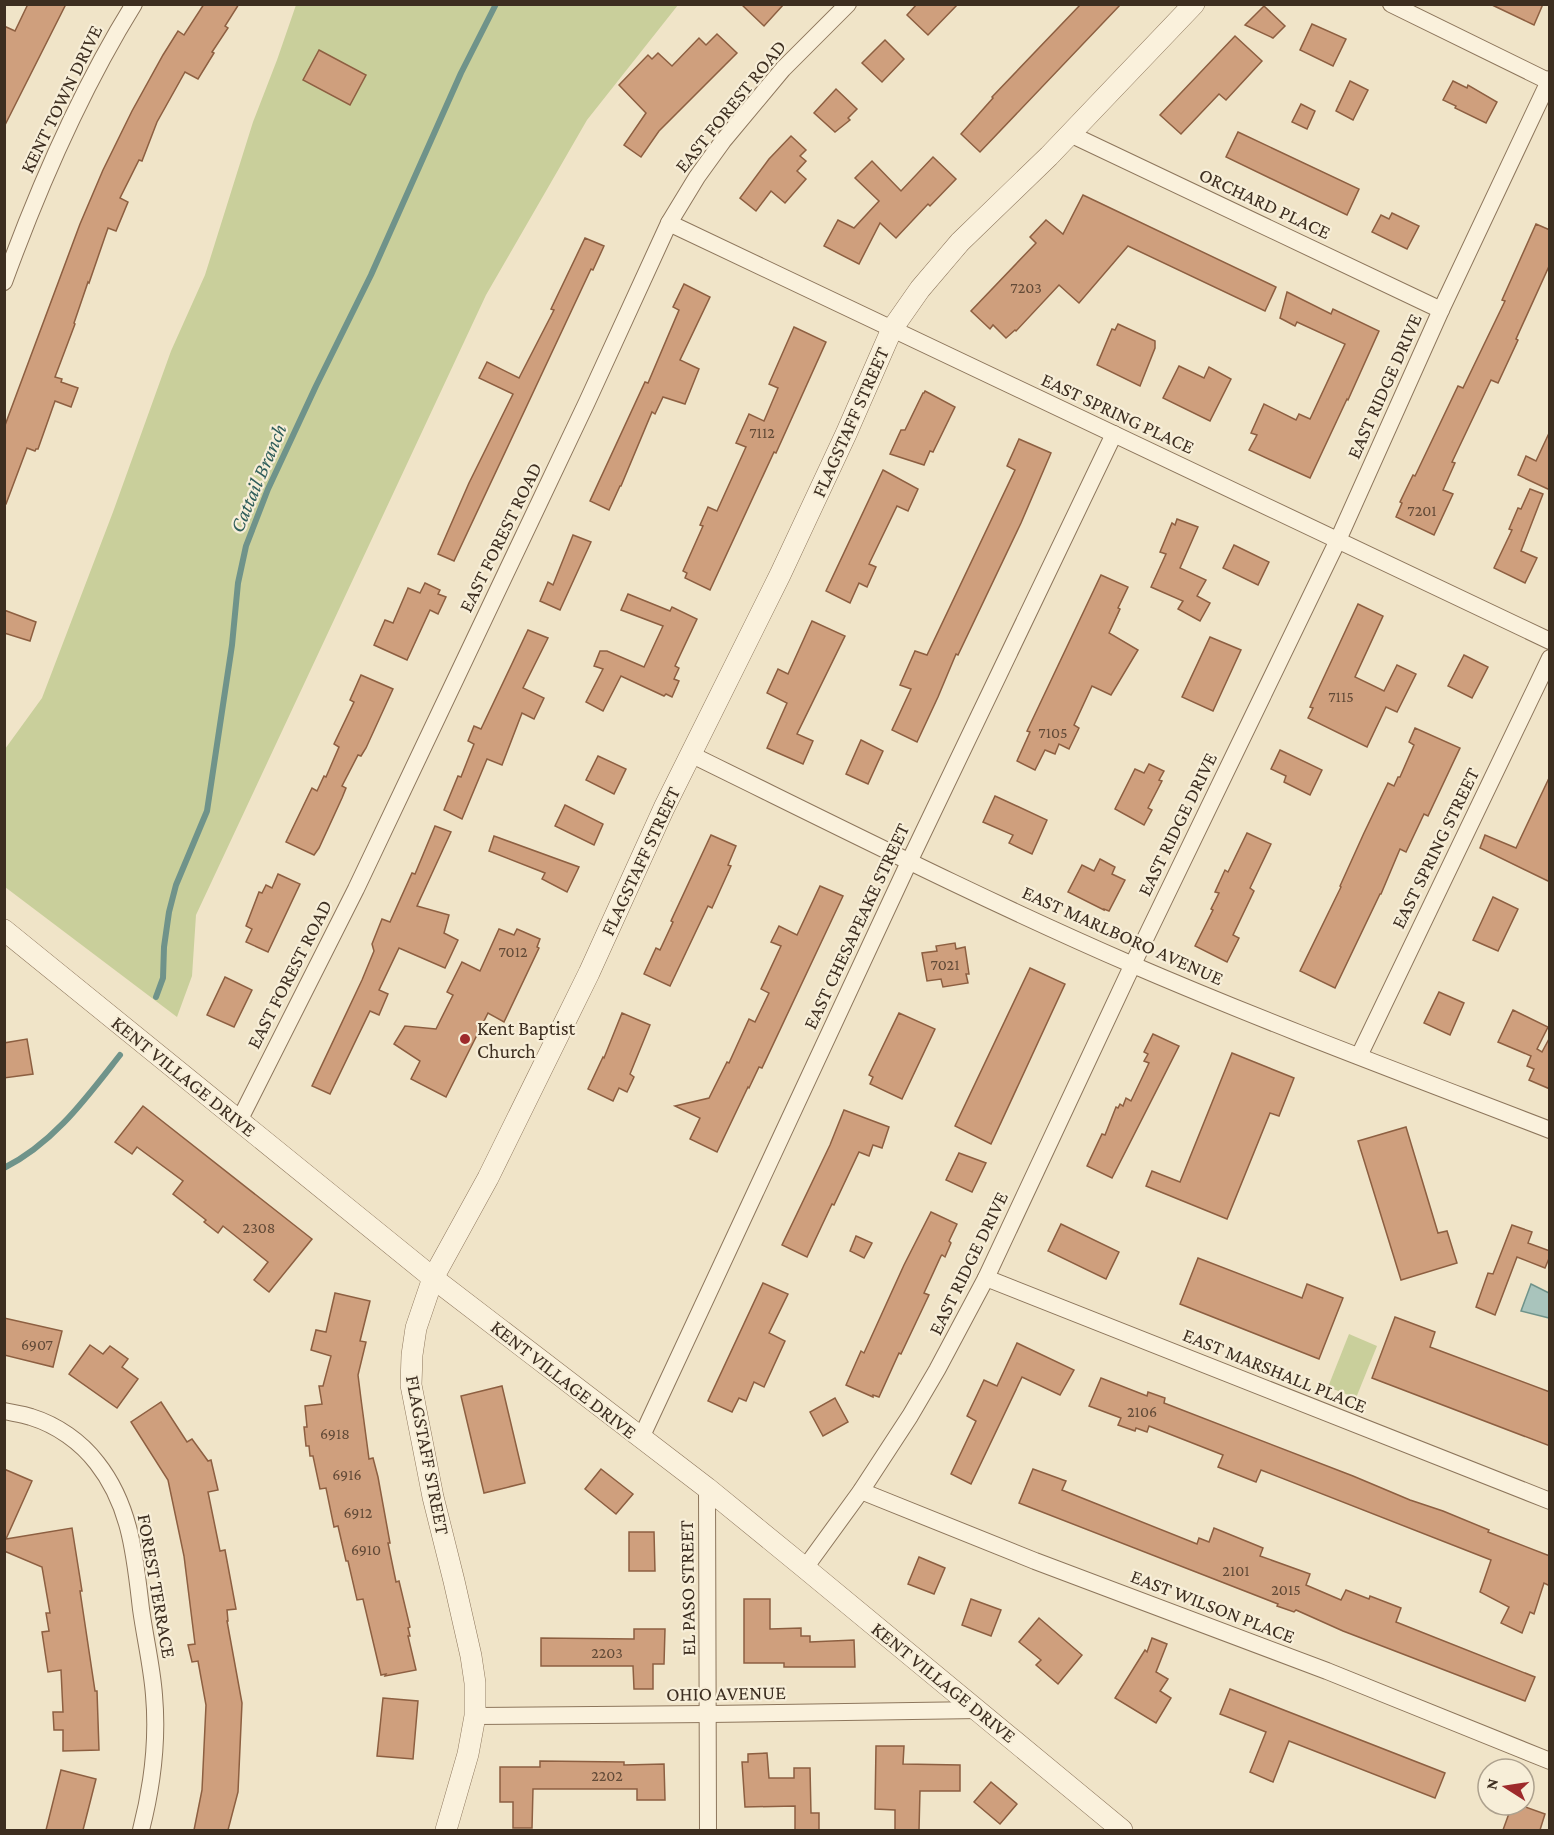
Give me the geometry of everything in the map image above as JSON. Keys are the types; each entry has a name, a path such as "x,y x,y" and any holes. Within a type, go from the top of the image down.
{"street":[{"name":"KENT TOWN DRIVE","path":"4,282 45,177 79,105 134,4"},
{"name":"EAST FOREST ROAD","path":"239,1121 356,889 587,402 669,223 697,177 723,141 783,69 848,4"},
{"name":"FLAGSTAFF STREET","path":"446,1830 468,1754 475,1716 475,1683 471,1656 433,1497 411,1385 416,1328 433,1278 488,1178 589,973 664,808 780,575 846,434 892,328 920,289 960,242 1070,134 1194,4"},
{"path":"1391,4 1549,80"},
{"name":"EAST RIDGE DRIVE","path":"805,1568 861,1491 910,1416 938,1370 986,1278 1133,964 1338,540 1441,310 1549,80"},
{"name":"ORCHARD PLACE","path":"1070,134 1441,310"},
{"name":"EAST SPRING PLACE","path":"669,223 1550,641"},
{"name":"EAST CHESAPEAKE STREET","path":"641,1438 909,862 1114,434"},
{"name":"EAST SPRING STREET","path":"1359,1056 1550,658"},
{"name":"EAST MARLBORO AVENUE","path":"690,754 909,862 1133,964 1359,1056 1550,1130"},
{"name":"KENT VILLAGE DRIVE","path":"6,934 433,1278 707,1488 1122,1830"},
{"name":"EAST MARSHALL PLACE","path":"986,1278 1550,1501"},
{"name":"FOREST TERRACE","path":"4,1412 31,1416 79,1443 98,1464 114,1489 129,1524 154,1695 154,1748 149,1799 141,1830"},
{"name":"EL PASO STREET","path":"707,1488 708,1830"},
{"name":"EAST WILSON PLACE","path":"861,1491 1035,1561 1327,1671 1550,1761"},
{"name":"OHIO AVENUE","path":"475,1716 979,1710"}],"green space":[{"path":"296,5 678,5 587,120 486,295 196,915 192,976 177,1017 5,887 5,749 42,698 171,351 205,275 253,122"},
{"path":"1349,1334 1377,1346 1356,1398 1328,1387"}],"water":[{"path":"1531,1284 1549,1293 1549,1318 1521,1311"}],"building":[{"path":"28,4 66,4 4,127 4,26 15,31"},
{"path":"204,4 239,4 225,26 228,28 198,79 185,72 157,122 142,161 139,160 120,198 128,202 116,231 108,228 55,377 62,379 61,382 78,388 71,407 55,401 38,449 35,451 27,448 6,504 4,504 4,428 80,224 103,170 163,55 178,31 184,35"},
{"path":"741,4 784,4 764,26"},
{"path":"917,4 958,4 928,35 907,15"},
{"path":"1081,4 1121,4 980,152 961,134 992,97"},
{"path":"1490,4 1543,4 1534,25"},
{"path":"1264,6 1285,26 1273,38 1245,25"},
{"path":"1312,24 1346,39 1333,66 1300,50"},
{"path":"717,34 737,53 659,131 641,157 624,145 646,113 619,85 648,55 652,59 658,53 672,66 699,38 706,45"},
{"path":"1235,36 1262,61 1226,100 1219,94 1181,134 1160,115"},
{"path":"885,40 904,59 882,82 862,63"},
{"path":"319,50 366,75 350,105 303,80"},
{"path":"1350,81 1368,90 1353,120 1336,111"},
{"path":"1453,81 1467,88 1468,85 1497,102 1486,123 1443,100"},
{"path":"836,89 857,109 848,118 850,120 835,132 814,113"},
{"path":"1301,104 1315,111 1307,129 1292,122"},
{"path":"1238,132 1359,189 1347,215 1226,157"},
{"path":"791,136 806,150 800,156 806,161 797,171 806,179 785,203 771,191 756,211 740,198 769,159"},
{"path":"933,157 956,179 930,206 928,204 896,238 880,223 859,264 824,246 838,220 854,228 879,201 855,178 872,161 901,191"},
{"path":"1083,195 1276,287 1265,311 1128,246 1079,303 1059,285 1016,331 1006,338 993,325 990,329 971,311 1036,243 1030,237 1046,220 1063,234"},
{"path":"1392,213 1419,226 1407,249 1372,232 1381,215 1389,219"},
{"path":"1536,224 1550,230 1550,264 1498,383 1491,380 1452,462 1455,463 1443,490 1453,494 1434,535 1396,517 1402,503 1400,502 1458,386 1463,388 1505,301 1502,300"},
{"path":"585,238 604,246 593,270 591,269 454,561 438,554 469,483 513,394 479,378 487,362 519,378 554,310 551,309"},
{"path":"684,284 710,297 680,360 699,369 685,404 663,397 655,414 652,412 609,510 590,501 645,382 648,383 679,310 673,307"},
{"path":"1287,292 1331,314 1333,309 1379,331 1310,478 1249,450 1257,435 1251,433 1264,404 1296,420 1299,414 1310,419 1345,344 1297,322 1295,326 1280,318"},
{"path":"1118,324 1155,341 1155,348 1140,386 1097,365 1112,329 1115,330"},
{"path":"794,327 826,342 710,590 685,578 687,573 683,571 703,526 700,525 708,507 717,511 746,447 736,443 749,414 764,421 778,388 769,384"},
{"path":"1179,366 1204,378 1209,367 1231,379 1210,421 1163,398"},
{"path":"925,391 955,407 933,452 930,451 924,465 890,454 901,430 905,430"},
{"path":"1550,431 1550,490 1518,475 1526,456 1536,461"},
{"path":"1019,439 1051,453 1021,523 958,655 956,654 917,742 892,730 911,689 900,685 915,651 927,655 1015,470 1007,466"},
{"path":"883,470 918,489 908,511 897,506 869,564 876,567 867,587 859,583 850,603 826,591"},
{"path":"1530,489 1543,494 1521,551 1537,558 1525,583 1494,568 1512,530 1509,529 1518,508 1521,509"},
{"path":"1177,519 1198,527 1180,568 1206,580 1197,596 1210,603 1200,621 1178,609 1183,601 1151,587 1166,554 1160,552 1172,523 1175,525"},
{"path":"573,535 591,542 560,610 540,601 548,582 553,585"},
{"path":"1234,545 1269,562 1258,585 1223,568"},
{"path":"1101,575 1128,587 1109,633 1138,650 1111,695 1092,686 1074,725 1079,728 1069,749 1059,744 1055,754 1045,750 1035,770 1017,761 1030,732 1027,731"},
{"path":"425,583 440,590 438,594 446,597 438,614 430,610 407,660 374,645 385,620 393,623 408,588 420,593"},
{"path":"628,594 670,611 672,607 697,619 675,666 679,668 674,679 679,681 672,697 666,694 664,696 621,676 603,711 586,702 603,669 594,666 600,651 607,651 644,667 663,626 621,610"},
{"path":"1358,604 1383,616 1355,677 1384,691 1397,665 1416,674 1397,712 1386,707 1367,747 1308,718 1313,708 1310,707"},
{"path":"4,610 36,622 30,641 4,633"},
{"path":"812,621 845,636 797,734 813,741 803,764 767,748 787,703 767,693 778,669 788,674"},
{"path":"528,630 548,638 523,688 544,698 534,719 522,713 502,765 487,759 462,819 444,810 458,776 461,777 474,744 468,741 474,726 481,729"},
{"path":"1210,637 1241,650 1213,711 1182,697"},
{"path":"1464,655 1488,667 1472,698 1448,686"},
{"path":"361,675 393,689 366,748 361,756 358,755 342,786 346,788 342,798 314,855 286,842 312,788 317,791 324,776 326,777 339,747 334,744 354,702 350,700"},
{"path":"1415,728 1460,748 1428,816 1424,814 1406,852 1400,849 1381,894 1335,988 1300,971 1388,783 1394,786 1400,777 1414,745 1409,742"},
{"path":"861,740 883,751 868,784 846,774"},
{"path":"1280,750 1322,770 1310,795 1284,782 1286,776 1271,769"},
{"path":"598,756 626,769 614,794 586,780"},
{"path":"1149,764 1164,771 1159,780 1162,781 1148,808 1152,810 1144,825 1115,809 1135,769 1144,773"},
{"path":"1550,776 1550,882 1480,848 1485,835 1516,848"},
{"path":"995,796 1047,820 1032,854 1009,843 1013,835 983,822"},
{"path":"565,805 603,824 594,845 555,826"},
{"path":"435,826 451,832 417,906 449,915 444,933 458,940 445,968 399,948 379,990 388,994 379,1015 370,1011 330,1094 312,1086 362,980 374,951 372,944 382,919 390,922 412,873 415,874"},
{"path":"1247,833 1271,844 1250,888 1254,891 1233,935 1239,938 1227,962 1195,946 1213,910 1211,909 1219,893 1215,892 1225,870 1228,872"},
{"path":"711,835 736,846 728,865 731,866 712,908 708,906 670,986 644,974 656,948 660,950"},
{"path":"494,836 579,867 567,892 542,879 545,873 489,851"},
{"path":"1100,859 1115,867 1112,874 1125,880 1109,911 1068,892 1082,865 1094,871"},
{"path":"278,874 300,884 268,952 246,942 252,929 246,926 259,892 262,893 266,885 272,888"},
{"path":"820,886 843,896 762,1068 759,1067 748,1087 717,1152 690,1139 700,1118 675,1106 709,1098 727,1062 729,1063 749,1019 755,1022 769,993 761,989 781,946 771,942 779,926 797,935"},
{"path":"1493,897 1518,909 1498,951 1473,940"},
{"path":"499,929 514,935 517,929 540,939 537,947 539,948 504,1022 488,1013 446,1097 411,1079 420,1061 394,1044 405,1026 436,1029 453,995 447,992 462,962 480,971"},
{"path":"955,943 956,949 965,947 968,983 943,987 941,979 927,981 922,953 937,951 936,946"},
{"path":"1030,968 1065,984 991,1144 955,1126"},
{"path":"225,977 252,990 234,1027 207,1015"},
{"path":"1439,992 1464,1003 1450,1035 1424,1023"},
{"path":"1513,1010 1548,1027 1537,1049 1542,1052 1550,1037 1550,1089 1529,1080 1534,1069 1527,1066 1531,1056 1498,1042"},
{"path":"622,1013 650,1025 630,1074 634,1077 627,1092 619,1088 613,1101 588,1089 604,1058"},
{"path":"899,1013 935,1029 902,1099 870,1084 873,1077 869,1075"},
{"path":"1153,1034 1179,1046 1112,1178 1087,1166 1102,1134 1105,1135 1116,1107 1118,1108 1120,1104 1123,1106 1126,1098 1131,1101 1149,1063 1144,1061 1148,1054 1144,1052"},
{"path":"27,1039 33,1074 4,1078 4,1043"},
{"path":"1232,1053 1294,1078 1279,1116 1270,1113 1227,1219 1146,1186 1152,1171 1180,1182"},
{"path":"143,1106 312,1239 269,1292 254,1280 268,1262 223,1226 218,1233 204,1222 206,1220 173,1194 183,1181 137,1147 132,1154 115,1142"},
{"path":"844,1110 889,1127 882,1148 873,1145 869,1156 859,1152 807,1257 782,1245 830,1145"},
{"path":"1406,1127 1438,1233 1447,1231 1457,1263 1401,1280 1358,1141"},
{"path":"959,1153 986,1163 972,1192 946,1180"},
{"path":"931,1212 957,1224 945,1257 941,1256 924,1293 929,1295 901,1354 899,1353 879,1397 873,1395 873,1397 846,1385 861,1351 864,1353"},
{"path":"1061,1224 1119,1252 1106,1279 1048,1251"},
{"path":"1512,1225 1532,1232 1528,1243 1550,1251 1550,1256 1545,1268 1517,1257 1495,1315 1476,1307 1488,1273 1493,1274"},
{"path":"856,1236 872,1243 864,1258 850,1251"},
{"path":"1198,1258 1302,1298 1307,1284 1343,1298 1319,1359 1180,1304"},
{"path":"763,1283 788,1294 769,1333 785,1341 764,1387 754,1382 746,1401 739,1398 732,1412 708,1401"},
{"path":"335,1293 370,1301 360,1341 366,1342 358,1375 369,1459 373,1458 378,1477 390,1543 388,1543 396,1582 399,1581 410,1627 408,1628 410,1636 408,1636 416,1670 385,1676 386,1674 381,1675 363,1599 357,1600 338,1526 334,1527 326,1488 320,1489 313,1456 310,1456 309,1446 306,1446 305,1406 322,1404 319,1386 323,1386 331,1356 311,1350 316,1330 326,1332"},
{"path":"1395,1317 1435,1332 1430,1347 1550,1392 1550,1446 1372,1378"},
{"path":"4,1318 62,1331 53,1367 4,1355"},
{"path":"1017,1343 1074,1370 1060,1395 1022,1377 971,1484 951,1474 976,1421 967,1416 984,1380 997,1386"},
{"path":"90,1345 103,1354 110,1346 128,1359 122,1367 138,1379 117,1408 69,1374"},
{"path":"1101,1378 1147,1396 1148,1392 1165,1398 1164,1403 1443,1511 1489,1530 1488,1532 1550,1556 1550,1586 1544,1583 1534,1614 1530,1612 1522,1633 1501,1623 1509,1607 1480,1592 1491,1560 1261,1470 1256,1482 1218,1467 1223,1455 1149,1426 1147,1432 1136,1428 1135,1431 1118,1425 1121,1418 1089,1406"},
{"path":"502,1386 525,1483 484,1493 461,1396"},
{"path":"835,1398 848,1422 823,1436 810,1412"},
{"path":"161,1402 187,1442 192,1439 208,1461 211,1460 218,1490 208,1492 220,1551 225,1550 236,1609 227,1610 227,1621 242,1703 238,1792 228,1830 194,1830 202,1790 206,1705 198,1661 192,1662 188,1645 195,1644 184,1556 168,1480 131,1422"},
{"path":"4,1469 32,1481 6,1539 72,1528 95,1691 97,1691 99,1750 63,1751 63,1730 54,1730 53,1712 63,1712 61,1670 48,1672 42,1632 49,1631 46,1613 50,1613 42,1567 4,1551"},
{"path":"601,1469 633,1494 616,1514 585,1489"},
{"path":"1033,1469 1066,1481 1062,1490 1197,1544 1199,1538 1209,1542 1214,1528 1263,1548 1260,1556 1310,1574 1306,1585 1341,1600 1346,1590 1401,1608 1396,1622 1535,1677 1525,1701 1343,1631 1296,1610 1294,1612 1277,1606 1278,1604 1019,1503"},
{"path":"629,1532 654,1532 655,1571 629,1571"},
{"path":"919,1557 945,1568 934,1594 908,1584"},
{"path":"744,1599 770,1599 770,1629 801,1628 801,1636 810,1636 810,1642 854,1640 855,1667 784,1667 784,1663 744,1663"},
{"path":"971,1599 1001,1610 991,1636 962,1625"},
{"path":"1039,1618 1082,1655 1058,1684 1036,1665 1041,1660 1019,1642"},
{"path":"634,1629 665,1629 664,1664 653,1664 653,1689 634,1689 633,1666 541,1666 541,1638 634,1639"},
{"path":"1152,1638 1167,1644 1156,1672 1168,1679 1160,1691 1171,1698 1156,1723 1115,1698 1145,1650 1147,1652"},
{"path":"1230,1689 1445,1773 1435,1798 1289,1741 1273,1782 1250,1772 1266,1732 1220,1714"},
{"path":"383,1698 418,1701 413,1759 377,1756"},
{"path":"876,1746 904,1746 903,1764 960,1765 960,1791 920,1791 919,1830 895,1830 895,1810 875,1809"},
{"path":"767,1753 769,1778 794,1778 794,1768 810,1768 811,1813 819,1813 819,1830 795,1830 795,1806 745,1807 742,1762 748,1762 748,1754"},
{"path":"540,1761 624,1762 624,1765 664,1764 665,1800 637,1800 637,1789 533,1789 532,1828 513,1828 513,1802 500,1802 500,1767 540,1767"},
{"path":"61,1770 96,1779 83,1830 46,1830"},
{"path":"991,1782 1017,1804 1000,1824 974,1802"},
{"path":"1536,1811 1545,1814 1540,1830 1503,1830 1508,1817 1536,1817"}],"waterway":[{"name":"Cattail Branch","path":"156,997 163,978 164,947 176,885 207,811 232,645 238,583 246,546 268,489 371,275 461,73 496,4"},
{"name":"Cattail Branch","path":"4,1168 39,1146 54,1132 82,1103 120,1055"}],"place":[{"name":"Kent Baptist Church","path":"465,1039"}]}
